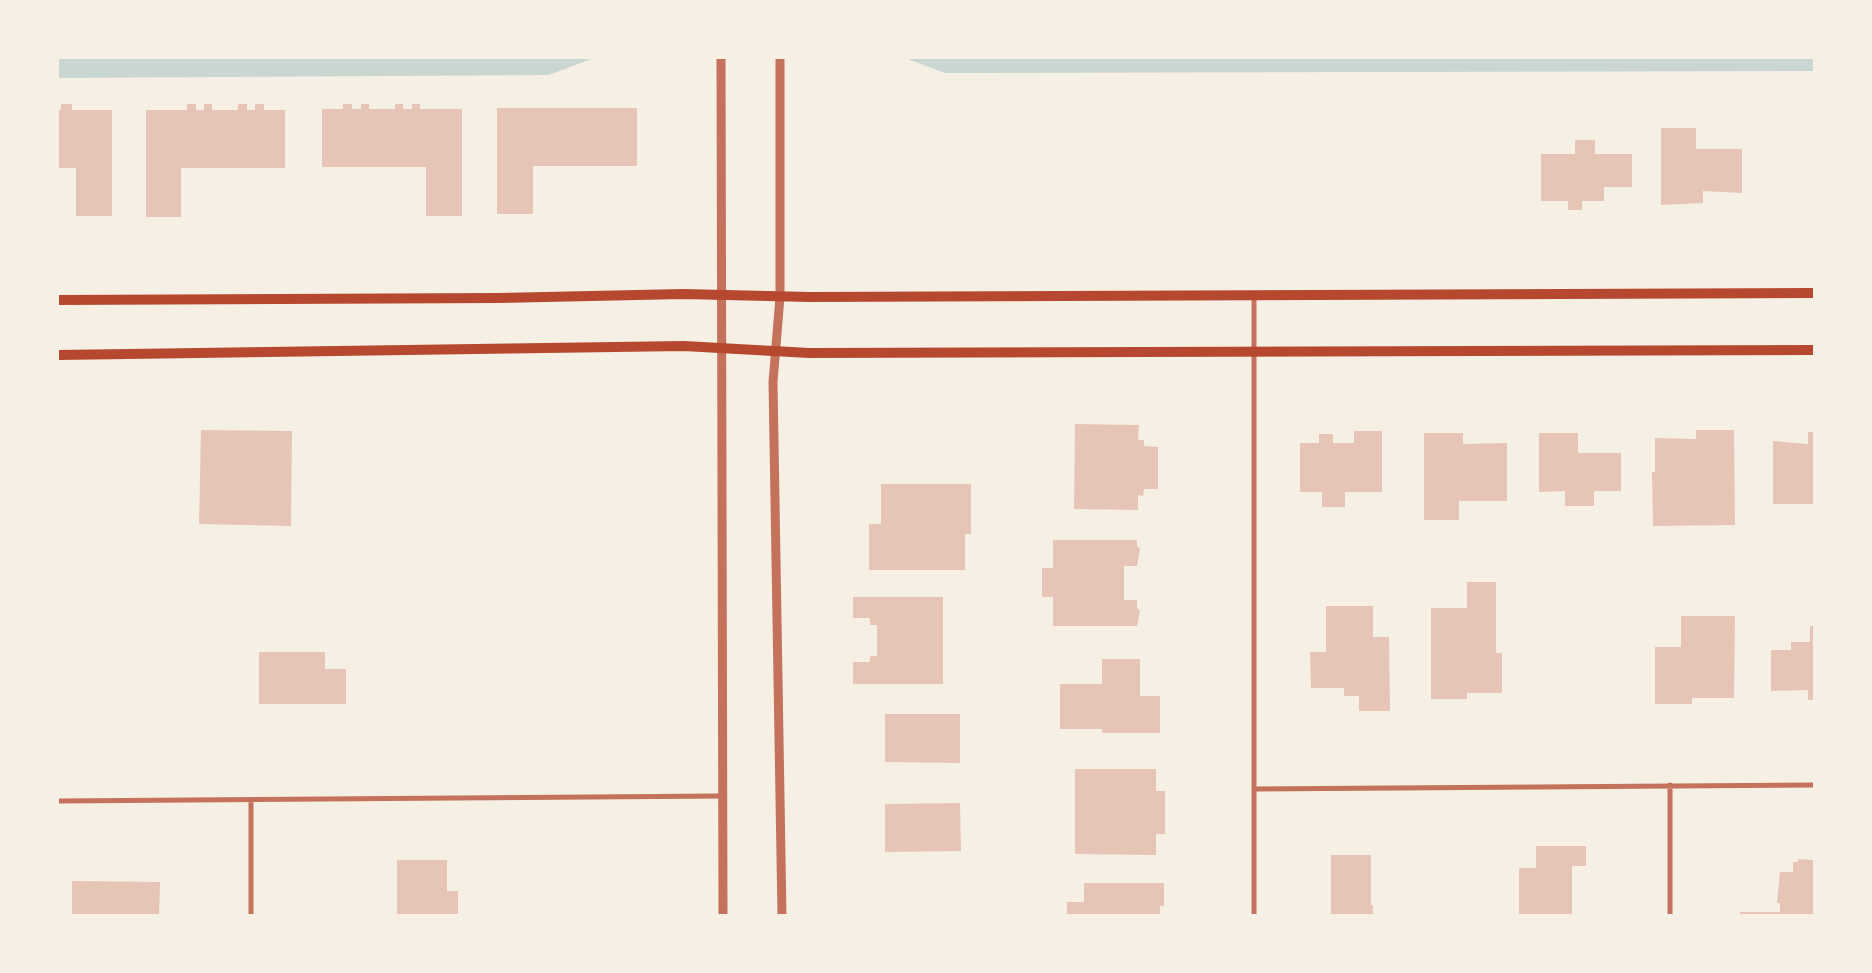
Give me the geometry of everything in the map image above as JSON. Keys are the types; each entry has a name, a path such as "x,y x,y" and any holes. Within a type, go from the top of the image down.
{"main road":[{"path":"58,300 723,295 780,297 1814,293"},
{"path":"58,355 684,346 776,352 1255,353 1814,350"}],"street":[{"path":"780,58 780,297 773,382 782,916"},
{"path":"721,60 723,916"},
{"path":"1254,295 1254,916"},
{"path":"1670,785 1670,916"},
{"path":"1255,789 1814,785"},
{"path":"58,801 722,796"},
{"path":"252,800 252,916"}],"shaded area":[{"path":"58,58 594,58 549,75 58,78"},
{"path":"905,58 1814,58 1814,71 945,73"}],"building":[{"path":"61,104 72,104 72,110 112,110 112,216 76,216 76,168 58,168 58,110 61,110"},
{"path":"187,104 196,104 196,110 204,110 204,104 212,104 212,110 238,110 238,104 247,104 247,110 255,110 255,104 264,104 264,110 285,110 285,168 181,168 181,217 146,217 146,110 187,110"},
{"path":"343,104 352,104 352,109 361,109 361,104 369,104 369,109 395,109 395,104 403,104 403,109 412,109 412,104 420,104 420,109 462,109 462,216 426,216 426,167 322,167 322,109 343,109"},
{"path":"497,108 637,108 637,166 533,166 533,214 497,214"},
{"path":"1661,128 1696,128 1696,149 1742,149 1742,193 1703,191 1703,203 1661,205"},
{"path":"1575,140 1595,140 1595,154 1632,154 1632,187 1604,187 1604,201 1582,201 1582,210 1568,210 1568,201 1541,201 1541,154 1575,154"},
{"path":"1075,424 1139,425 1138,440 1144,440 1144,446 1158,447 1158,489 1144,489 1143,496 1138,495 1138,510 1074,509"},
{"path":"201,430 292,431 291,526 199,524"},
{"path":"1696,430 1734,430 1735,525 1653,526 1652,472 1655,472 1655,438 1696,439"},
{"path":"1354,431 1382,431 1382,492 1345,492 1345,507 1322,507 1322,492 1300,492 1300,443 1319,443 1319,434 1333,434 1333,443 1354,443"},
{"path":"1808,432 1814,432 1814,504 1773,504 1773,441 1808,444"},
{"path":"1424,433 1463,433 1463,444 1507,443 1507,501 1459,501 1459,520 1424,520"},
{"path":"1539,433 1578,433 1578,453 1621,453 1621,491 1594,491 1594,506 1565,506 1565,491 1539,492"},
{"path":"881,484 971,484 971,534 965,534 965,570 869,570 869,524 881,524"},
{"path":"1053,540 1137,540 1137,546 1140,549 1137,566 1124,566 1124,600 1137,600 1137,608 1140,611 1137,626 1053,626 1053,597 1042,597 1042,568 1053,568"},
{"path":"1467,582 1496,582 1496,653 1502,653 1502,693 1467,693 1467,699 1431,699 1431,608 1467,608"},
{"path":"853,597 943,597 943,684 853,684 853,662 870,662 870,656 877,656 877,625 870,625 870,618 853,618"},
{"path":"1326,606 1373,606 1373,637 1389,637 1390,711 1359,711 1359,696 1344,696 1344,688 1311,688 1310,652 1326,652"},
{"path":"1681,616 1735,616 1734,698 1692,698 1692,704 1655,704 1655,647 1681,647"},
{"path":"1810,626 1814,626 1814,700 1808,700 1808,690 1771,691 1771,650 1791,650 1791,642 1810,642"},
{"path":"259,652 325,652 325,669 346,669 346,704 259,704"},
{"path":"1102,659 1140,659 1140,696 1160,696 1160,733 1102,733 1102,729 1060,729 1060,684 1102,684"},
{"path":"885,714 960,714 960,763 885,762"},
{"path":"1075,769 1156,769 1156,791 1165,791 1165,834 1156,834 1156,855 1075,854"},
{"path":"960,803 961,851 885,852 885,804"},
{"path":"1536,846 1586,846 1586,866 1572,866 1572,916 1519,916 1519,868 1536,868"},
{"path":"1331,855 1371,855 1371,905 1373,905 1373,916 1331,916"},
{"path":"1798,859 1814,860 1814,916 1740,916 1740,912 1780,912 1780,903 1777,903 1780,872 1793,872 1793,862 1798,862"},
{"path":"397,860 447,860 447,891 458,891 458,916 397,916"},
{"path":"72,881 160,882 159,916 72,916"},
{"path":"1084,883 1164,883 1164,906 1160,906 1160,916 1067,916 1067,902 1084,902"}]}
